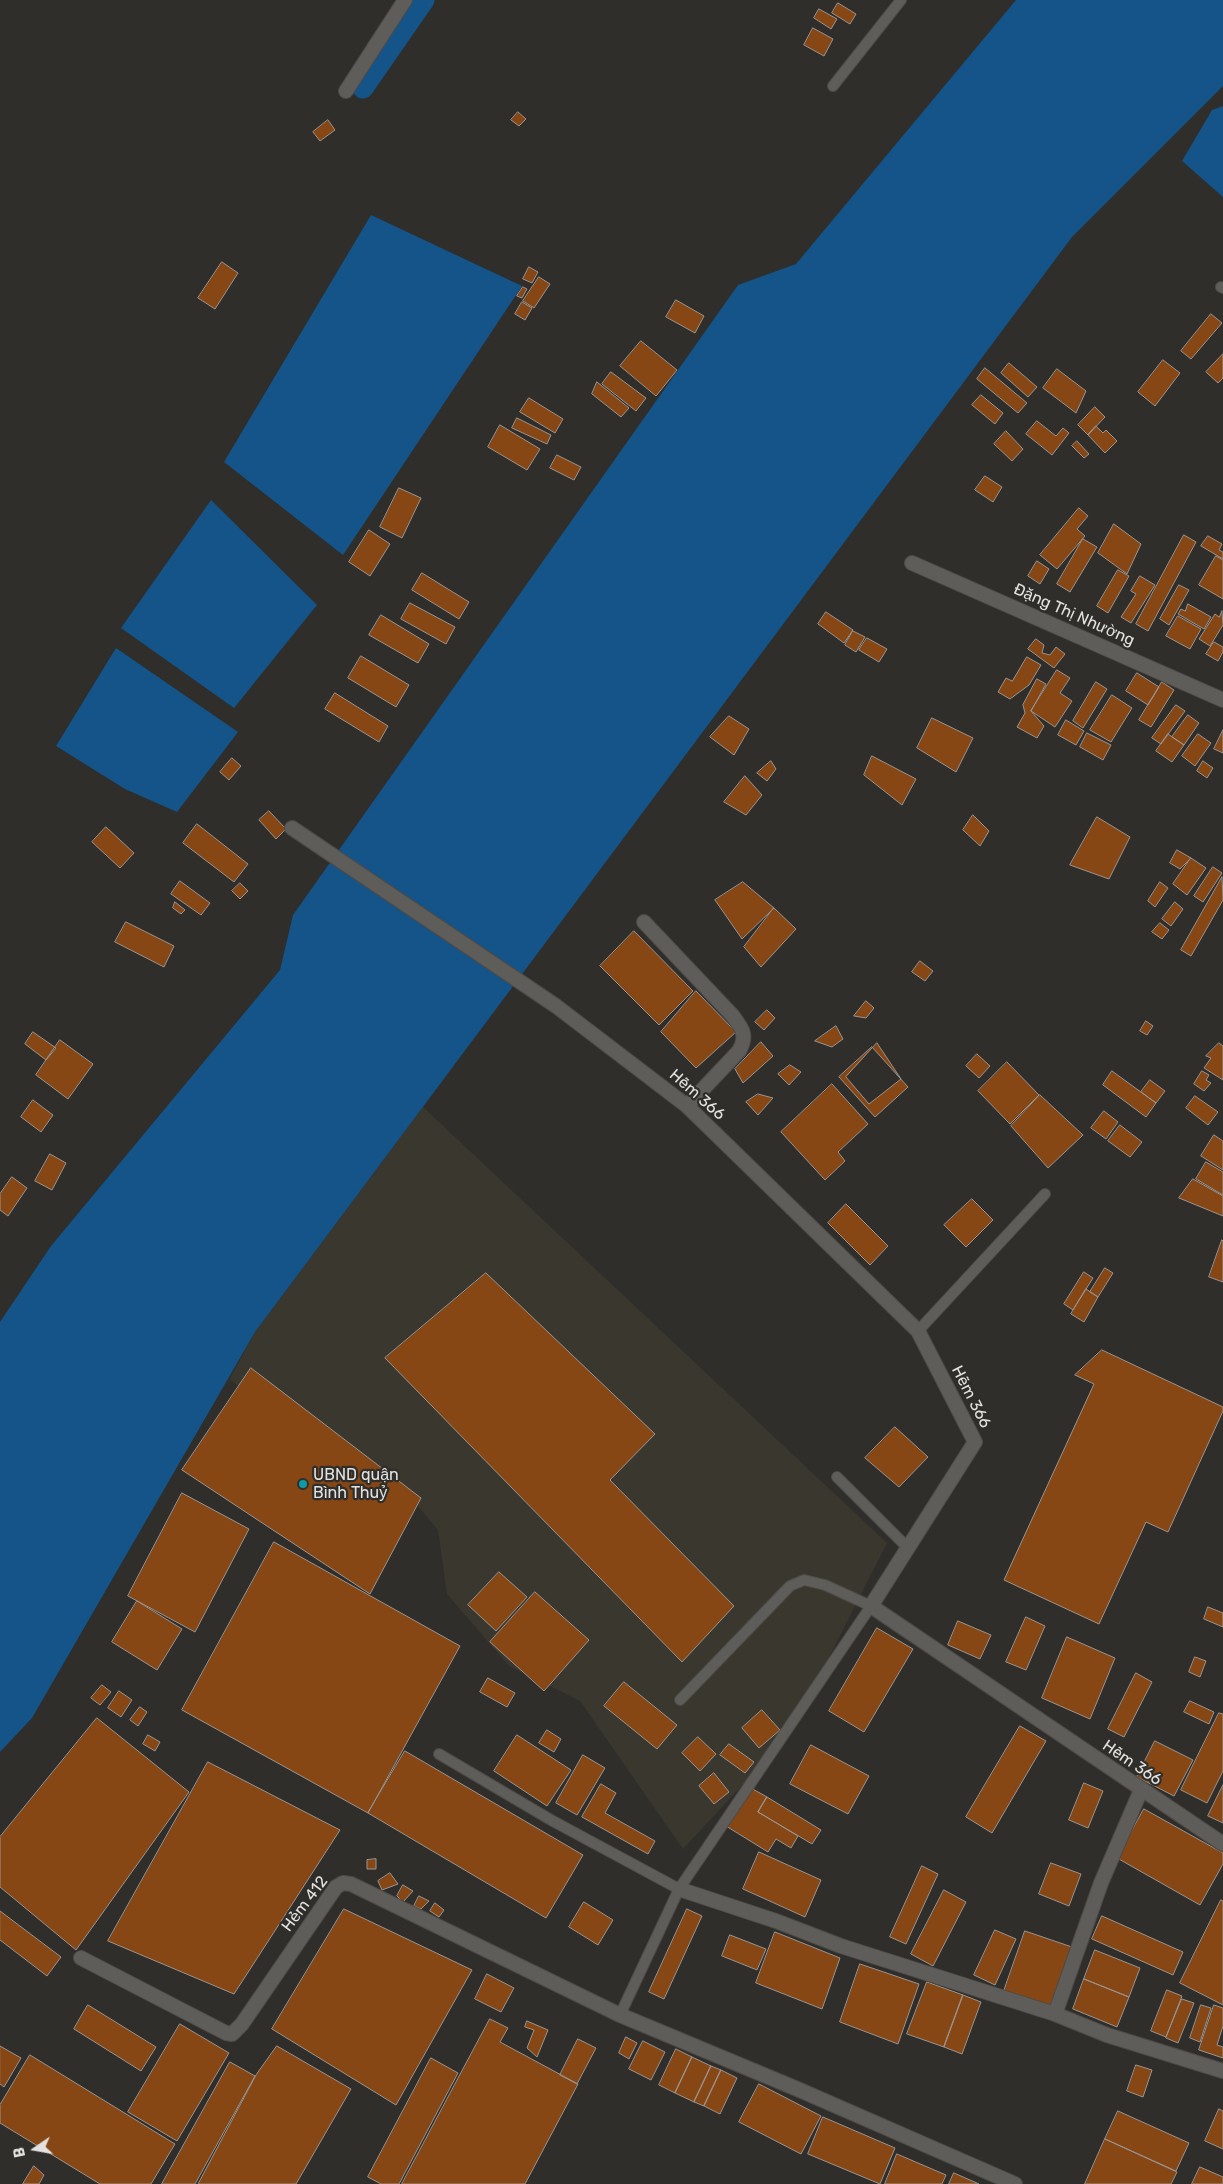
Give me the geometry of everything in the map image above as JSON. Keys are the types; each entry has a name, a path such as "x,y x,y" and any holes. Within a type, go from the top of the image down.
{"street":[{"path":"346,91 405,0"},
{"name":"Đặng Thị Nhường","path":"912,563 1223,700"},
{"name":"Hẽm 366","path":"292,828 556,1006 687,1106 918,1331 975,1442 871,1606 1223,1844"},
{"path":"644,922 743,1029 744,1043 739,1051 687,1106"},
{"path":"1055,2014 1101,1883 1141,1790"},
{"name":"Hẻm 412","path":"81,1958 226,2033 232,2034 242,2024 336,1887 346,1883 620,2015"},
{"path":"679,1889 776,1921 841,1946 1055,2014 1107,2036 1223,2071"},
{"path":"620,2015 795,2088 1015,2184"}],"lane":[{"path":"833,86 901,0"},
{"path":"918,1331 1045,1194"},
{"path":"837,1477 908,1548"},
{"path":"620,2015 679,1889 871,1606 825,1585 804,1580 790,1586 680,1700"},
{"path":"439,1754 551,1820 679,1889"}],"shaded area":[{"path":"423,1107 887,1543 790,1734 683,1849 580,1701 509,1666 447,1594 438,1530 397,1481 229,1380 255,1332"}],"water":[{"path":"1016,0 1223,0 1223,86 1072,237 255,1332 32,1718 0,1752 0,1322 51,1246 280,970 293,915 738,285 796,264"},
{"path":"1223,106 1223,197 1182,161 1212,110"},
{"path":"371,215 522,286 343,555 224,462"},
{"path":"211,500 317,605 234,708 121,628"},
{"path":"116,648 238,732 177,812 125,789 56,746"}],"building":[{"path":"838,3 856,14 850,24 832,13"},
{"path":"819,9 837,19 831,29 814,18"},
{"path":"813,28 833,39 824,56 804,45"},
{"path":"518,112 526,119 519,126 511,120"},
{"path":"328,120 335,130 320,141 313,132"},
{"path":"222,262 238,273 215,309 198,298"},
{"path":"529,267 538,272 532,283 523,279"},
{"path":"539,277 550,284 534,308 523,301"},
{"path":"523,287 527,289 522,298 517,296"},
{"path":"676,300 704,316 695,333 666,317"},
{"path":"522,302 532,308 525,320 515,314"},
{"path":"1211,314 1222,323 1191,359 1181,351"},
{"path":"641,341 677,370 656,396 620,366"},
{"path":"1223,354 1223,378 1218,383 1206,372"},
{"path":"1163,360 1180,373 1155,406 1138,392"},
{"path":"1009,363 1037,387 1028,397 1001,373"},
{"path":"985,368 1027,403 1018,413 977,379"},
{"path":"1057,369 1086,391 1076,413 1043,388"},
{"path":"611,372 646,398 636,411 602,384"},
{"path":"597,382 629,408 621,417 592,394"},
{"path":"981,395 1003,413 995,424 972,405"},
{"path":"529,398 563,419 555,433 520,412"},
{"path":"1095,407 1105,417 1088,435 1078,425"},
{"path":"517,418 551,435 547,444 512,428"},
{"path":"1037,421 1056,436 1063,428 1069,433 1052,455 1026,434"},
{"path":"500,425 540,449 527,470 488,447"},
{"path":"1096,426 1103,433 1106,430 1117,441 1105,453 1088,435"},
{"path":"1006,431 1023,449 1012,461 994,444"},
{"path":"1077,441 1089,454 1084,458 1072,446"},
{"path":"557,455 581,467 574,480 550,468"},
{"path":"985,476 1002,487 993,502 975,490"},
{"path":"399,488 421,498 402,538 380,527"},
{"path":"1079,508 1088,516 1077,529 1085,536 1057,569 1040,555"},
{"path":"1114,524 1141,544 1127,574 1098,553"},
{"path":"369,530 390,544 370,576 349,562"},
{"path":"1184,535 1196,542 1148,631 1136,624"},
{"path":"1208,536 1222,544 1219,550 1223,552 1223,559 1201,546"},
{"path":"1083,539 1097,547 1070,592 1057,584"},
{"path":"1216,556 1223,560 1223,599 1199,585"},
{"path":"1037,561 1049,569 1040,584 1028,576"},
{"path":"1118,570 1129,576 1108,613 1097,606"},
{"path":"422,573 469,602 459,619 412,590"},
{"path":"1140,576 1155,585 1131,623 1121,617 1136,594 1131,591"},
{"path":"1179,585 1189,590 1169,625 1160,619"},
{"path":"410,603 455,627 446,644 401,619"},
{"path":"1188,604 1211,617 1204,629 1178,614 1181,609 1185,611"},
{"path":"1222,611 1223,625 1210,646 1199,639 1215,614 1219,617"},
{"path":"826,612 853,630 844,643 818,624"},
{"path":"381,615 429,644 418,663 369,635"},
{"path":"1178,616 1201,629 1190,649 1166,636"},
{"path":"853,631 865,637 856,652 845,645"},
{"path":"867,638 887,649 879,662 859,650"},
{"path":"1036,639 1044,645 1042,653 1050,655 1056,647 1065,654 1054,668 1028,649"},
{"path":"1214,642 1223,647 1223,652 1218,661 1206,654"},
{"path":"361,656 409,685 396,707 348,678"},
{"path":"1027,657 1041,665 1029,685 1010,699 998,692 1006,678 1012,681"},
{"path":"1057,670 1070,678 1060,693 1072,701 1055,727 1031,711"},
{"path":"1137,673 1159,687 1148,705 1126,691"},
{"path":"1037,679 1046,684 1031,711 1044,726 1037,738 1017,727 1025,713 1023,705"},
{"path":"1096,682 1107,689 1083,728 1073,721"},
{"path":"1162,682 1174,690 1151,727 1139,720"},
{"path":"335,693 388,726 379,742 325,709"},
{"path":"1112,695 1132,708 1111,742 1090,730"},
{"path":"1176,705 1185,711 1161,744 1152,738"},
{"path":"1188,715 1199,723 1184,745 1172,737"},
{"path":"729,716 749,729 734,755 710,737"},
{"path":"932,718 973,738 956,772 917,748"},
{"path":"1066,720 1084,731 1076,745 1058,735"},
{"path":"1223,730 1223,753 1214,749"},
{"path":"1087,733 1111,745 1103,760 1080,747"},
{"path":"1168,734 1184,745 1172,762 1156,751"},
{"path":"1198,734 1211,743 1195,766 1182,756"},
{"path":"872,756 916,779 902,805 864,775"},
{"path":"232,758 241,766 229,780 220,772"},
{"path":"771,761 776,769 767,781 757,773"},
{"path":"1203,761 1213,768 1207,778 1197,771"},
{"path":"745,776 762,795 746,815 724,802"},
{"path":"269,811 286,829 276,839 259,820"},
{"path":"973,815 989,831 980,846 963,830"},
{"path":"1097,817 1130,837 1109,879 1070,865"},
{"path":"197,824 248,864 234,882 183,843"},
{"path":"106,827 134,853 120,868 92,842"},
{"path":"1177,850 1191,858 1180,869 1170,863"},
{"path":"1191,858 1206,868 1187,895 1173,884"},
{"path":"1213,867 1222,873 1203,902 1194,896"},
{"path":"1222,877 1223,900 1191,956 1181,950"},
{"path":"180,881 210,903 201,915 171,894"},
{"path":"743,882 774,908 742,939 715,900"},
{"path":"1160,882 1168,888 1155,907 1148,901"},
{"path":"240,883 248,891 240,899 232,891"},
{"path":"175,902 185,910 181,914 173,908"},
{"path":"1175,902 1183,909 1171,926 1162,919"},
{"path":"774,908 796,929 761,967 744,947"},
{"path":"126,922 174,946 164,967 115,942"},
{"path":"1160,923 1169,930 1162,939 1152,932"},
{"path":"634,931 693,991 659,1025 600,966"},
{"path":"920,961 933,971 925,981 912,972"},
{"path":"696,991 736,1032 696,1068 661,1032"},
{"path":"866,1001 874,1008 866,1018 854,1016"},
{"path":"767,1010 775,1018 764,1030 755,1022"},
{"path":"1146,1021 1153,1026 1147,1035 1140,1031"},
{"path":"836,1026 843,1039 832,1047 815,1041"},
{"path":"33,1032 56,1048 46,1060 25,1044"},
{"path":"60,1040 93,1064 68,1099 36,1075"},
{"path":"761,1042 773,1056 743,1083 735,1069"},
{"path":"877,1043 901,1079 869,1104 846,1077"},
{"path":"1219,1043 1223,1046 1223,1080 1204,1068 1211,1058 1206,1056"},
{"path":"872,1047 908,1087 875,1117 839,1077"},
{"path":"977,1054 990,1066 979,1078 966,1066"},
{"path":"1007,1062 1039,1095 1010,1124 978,1091"},
{"path":"790,1065 801,1072 789,1085 778,1074"},
{"path":"1112,1071 1156,1103 1146,1117 1103,1085"},
{"path":"1202,1071 1209,1075 1206,1080 1211,1083 1204,1091 1194,1084"},
{"path":"1150,1080 1165,1091 1156,1103 1141,1092"},
{"path":"832,1084 868,1124 838,1152 845,1161 825,1180 781,1132"},
{"path":"758,1094 773,1098 758,1115 746,1102"},
{"path":"1040,1095 1083,1135 1048,1168 1011,1126"},
{"path":"1195,1096 1218,1112 1208,1125 1186,1108"},
{"path":"33,1100 53,1115 41,1132 21,1117"},
{"path":"1104,1111 1118,1122 1106,1139 1091,1128"},
{"path":"1120,1125 1142,1142 1130,1157 1108,1141"},
{"path":"1214,1135 1223,1141 1223,1170 1201,1156"},
{"path":"50,1154 66,1163 52,1190 35,1181"},
{"path":"1206,1162 1223,1172 1223,1195 1196,1179"},
{"path":"12,1177 27,1188 8,1216 0,1210 0,1194"},
{"path":"1193,1179 1223,1196 1223,1216 1179,1198"},
{"path":"972,1199 993,1220 966,1247 944,1225"},
{"path":"846,1204 888,1246 870,1265 828,1223"},
{"path":"1223,1241 1223,1282 1209,1277"},
{"path":"1105,1268 1113,1273 1098,1297 1090,1292"},
{"path":"1084,1272 1093,1278 1073,1310 1064,1304"},
{"path":"486,1273 655,1434 610,1480 734,1606 682,1662 385,1358"},
{"path":"1086,1289 1098,1297 1084,1322 1071,1314"},
{"path":"1102,1350 1223,1407 1223,1411 1168,1532 1146,1522 1099,1624 1004,1580 1094,1384 1075,1375"},
{"name":"UBND quận Bình Thuỷ","path":"251,1368 421,1498 370,1594 182,1470"},
{"path":"895,1427 928,1457 899,1487 865,1458"},
{"path":"182,1493 249,1529 195,1632 128,1596"},
{"path":"274,1542 460,1646 368,1813 182,1710"},
{"path":"499,1572 527,1597 496,1631 468,1605"},
{"path":"535,1592 589,1640 544,1691 490,1642"},
{"path":"137,1601 182,1629 157,1670 112,1642"},
{"path":"1208,1607 1223,1613 1223,1627 1204,1619"},
{"path":"1026,1617 1045,1626 1026,1670 1006,1662"},
{"path":"958,1621 991,1635 980,1659 948,1645"},
{"path":"877,1628 913,1649 864,1732 829,1711"},
{"path":"1067,1637 1115,1658 1090,1719 1042,1698"},
{"path":"1195,1657 1206,1661 1200,1677 1189,1672"},
{"path":"1136,1673 1152,1682 1124,1737 1108,1729"},
{"path":"488,1678 515,1693 507,1707 480,1692"},
{"path":"624,1682 677,1725 657,1749 604,1706"},
{"path":"102,1685 111,1692 100,1705 91,1698"},
{"path":"119,1691 132,1700 121,1717 108,1708"},
{"path":"1190,1701 1214,1712 1209,1724 1184,1712"},
{"path":"140,1707 147,1712 138,1726 130,1720"},
{"path":"762,1710 780,1730 759,1748 742,1728"},
{"path":"1219,1713 1223,1714 1223,1771 1207,1803 1181,1790"},
{"path":"97,1718 189,1792 76,1950 0,1887 0,1837"},
{"path":"1020,1726 1046,1741 992,1833 966,1817"},
{"path":"547,1730 561,1739 554,1752 539,1743"},
{"path":"148,1735 160,1742 155,1751 143,1744"},
{"path":"517,1735 571,1770 547,1806 494,1771"},
{"path":"698,1737 716,1754 700,1771 682,1753"},
{"path":"1155,1741 1193,1760 1174,1796 1137,1777"},
{"path":"729,1744 754,1762 745,1773 720,1755"},
{"path":"811,1745 869,1776 848,1814 790,1784"},
{"path":"405,1751 583,1855 546,1918 368,1813"},
{"path":"583,1755 605,1768 577,1815 556,1803"},
{"path":"208,1762 340,1830 234,1994 108,1941"},
{"path":"714,1773 729,1792 714,1804 699,1786"},
{"path":"1084,1783 1103,1791 1088,1828 1069,1820"},
{"path":"601,1784 616,1793 605,1813 655,1841 648,1854 582,1817"},
{"path":"1223,1785 1223,1823 1208,1816"},
{"path":"749,1787 767,1797 758,1812 798,1836 791,1848 776,1839 768,1852 726,1826"},
{"path":"767,1797 821,1830 812,1844 758,1812"},
{"path":"1144,1809 1223,1853 1223,1864 1200,1905 1117,1858"},
{"path":"759,1852 821,1880 805,1917 743,1889"},
{"path":"376,1859 376,1869 367,1869 367,1860"},
{"path":"1051,1863 1081,1874 1069,1906 1039,1894"},
{"path":"922,1866 938,1874 906,1944 890,1937"},
{"path":"390,1873 398,1884 382,1890 378,1881"},
{"path":"403,1885 413,1891 403,1902 397,1896"},
{"path":"944,1890 966,1902 933,1966 911,1954"},
{"path":"419,1896 429,1901 421,1909 414,1906"},
{"path":"1221,1900 1223,1901 1223,2005 1180,1983"},
{"path":"584,1902 613,1920 598,1945 569,1927"},
{"path":"435,1903 444,1910 439,1917 430,1911"},
{"path":"344,1909 472,1970 396,2105 272,2029"},
{"path":"687,1909 702,1916 664,1999 649,1992"},
{"path":"0,1911 61,1957 47,1976 0,1940"},
{"path":"1102,1916 1183,1952 1173,1975 1092,1939"},
{"path":"995,1930 1016,1939 995,1985 974,1975"},
{"path":"1025,1931 1072,1947 1051,2008 1004,1991"},
{"path":"775,1932 840,1958 822,2009 756,1983"},
{"path":"730,1935 766,1949 757,1970 722,1956"},
{"path":"1095,1950 1140,1968 1129,1997 1084,1979"},
{"path":"860,1964 919,1984 898,2044 840,2022"},
{"path":"487,1974 514,1988 501,2012 475,1999"},
{"path":"1084,1979 1129,1997 1117,2027 1073,2009"},
{"path":"927,1982 963,1995 944,2047 907,2034"},
{"path":"1167,1990 1182,1996 1166,2037 1151,2031"},
{"path":"963,1995 981,2002 962,2054 944,2047"},
{"path":"1182,1999 1194,2003 1178,2043 1166,2038"},
{"path":"88,2005 156,2047 141,2071 74,2029"},
{"path":"1201,2005 1211,2008 1200,2042 1190,2038"},
{"path":"1214,2005 1223,2008 1223,2026 1217,2045 1223,2047 1223,2058 1199,2050"},
{"path":"490,2019 508,2028 500,2042 578,2084 525,2184 402,2184"},
{"path":"527,2021 548,2030 537,2057 527,2048 534,2030 525,2027"},
{"path":"180,2024 229,2053 177,2141 128,2112"},
{"path":"626,2037 637,2043 629,2059 619,2053"},
{"path":"578,2039 596,2048 577,2084 560,2075"},
{"path":"643,2041 665,2052 651,2080 629,2069"},
{"path":"0,2046 21,2058 4,2087 0,2084"},
{"path":"277,2046 351,2089 296,2184 198,2184 256,2075"},
{"path":"676,2049 692,2057 675,2093 659,2085"},
{"path":"30,2055 175,2144 151,2184 100,2184 0,2123 0,2105"},
{"path":"692,2057 711,2066 694,2102 675,2093"},
{"path":"431,2058 458,2073 399,2184 381,2184 368,2177"},
{"path":"230,2062 255,2076 195,2184 162,2184"},
{"path":"1136,2065 1152,2070 1143,2097 1127,2091"},
{"path":"711,2066 721,2070 704,2106 694,2102"},
{"path":"721,2070 737,2078 720,2114 704,2106"},
{"path":"759,2084 821,2116 801,2154 739,2122"},
{"path":"1219,2109 1223,2111 1223,2149 1205,2141"},
{"path":"1118,2111 1189,2143 1176,2171 1105,2139"},
{"path":"823,2117 895,2148 880,2184 808,2154"},
{"path":"1105,2139 1177,2172 1171,2184 1085,2184"},
{"path":"897,2154 946,2175 942,2184 885,2184"},
{"path":"34,2166 44,2175 39,2184 23,2184"},
{"path":"1200,2167 1223,2177 1223,2184 1192,2184"},
{"path":"954,2173 979,2184 949,2184"}],"waterway":[{"path":"363,88 424,0"}],"place":[{"name":"UBND quận Bình Thuỷ","path":"303,1484"}]}
